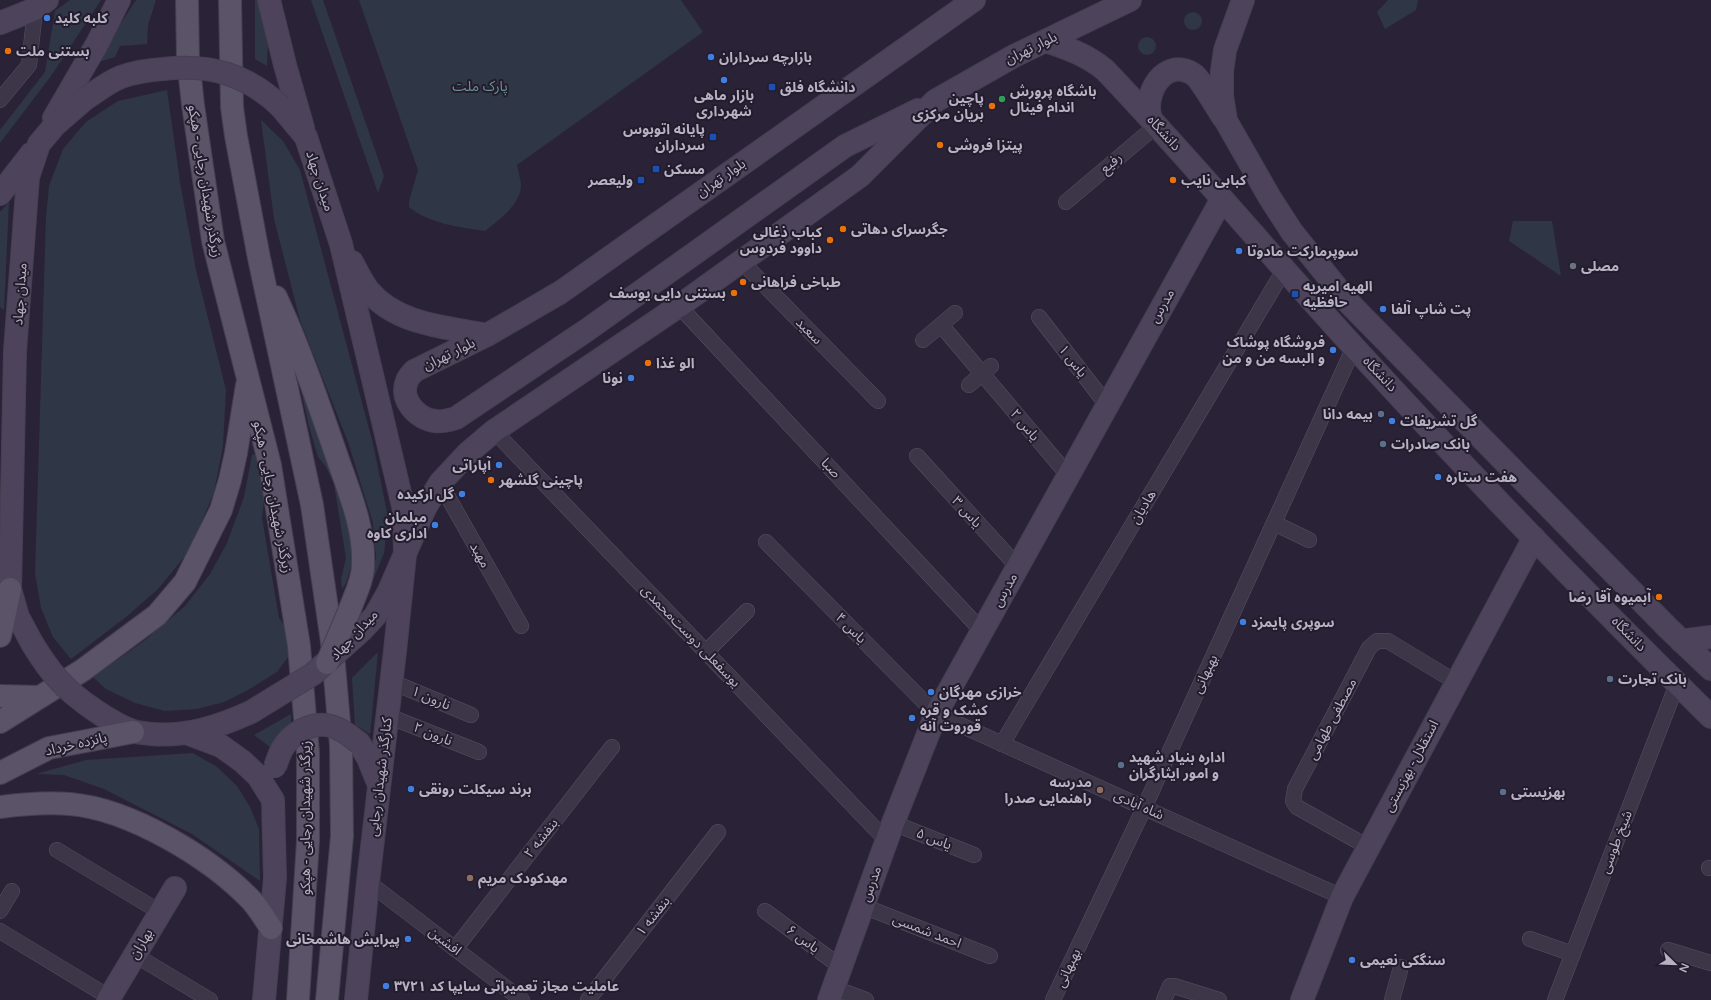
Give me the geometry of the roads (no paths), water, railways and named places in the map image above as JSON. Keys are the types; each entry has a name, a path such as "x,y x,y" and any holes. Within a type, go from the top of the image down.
{"main road":[{"path":"0,194 39,144 97,44 119,0"},
{"name":"زیرگذر شهیدان رجایی - هپکو","path":"187,0 188,59 192,105 213,242 247,380 270,465 299,646 308,754 308,841 298,1000"},
{"path":"230,0 232,107 259,258 312,506 332,642 341,746 342,836 327,1000"},
{"path":"269,0 284,65 306,137"},
{"name":"بلوار تهران","path":"974,0 561,292 487,335 414,371 407,380 404,391 408,402 414,411 423,418 435,422 456,418 587,330 845,146 935,102 1014,56 1130,0"},
{"name":"دانشگاه","path":"1243,0 1225,50 1222,71 1222,96 1226,121 1270,198 1292,232 1350,304 1681,641 1711,669"},
{"path":"0,23 39,3"},
{"name":"دانشگاه","path":"1046,41 1081,53 1094,61 1154,122 1354,347 1534,538 1711,717"},
{"name":"میدان جهاد","path":"197,67 214,70 237,77 269,96 281,107 306,137 341,244 404,510 404,554 388,594 374,616 362,630 314,674 251,712 214,728 189,734 161,735 133,732 112,721 74,696 57,680 44,663 18,617 10,589 16,352 28,177 39,144 55,125 85,99 121,78 147,70 197,67"},
{"path":"1154,122 1148,111 1150,95 1156,82 1165,74 1177,70 1195,74 1226,121"},
{"name":"بلوار تهران","path":"404,554 425,508 440,483 468,453 494,431 679,306 860,176 935,102"},
{"name":"مدرس","path":"832,994 890,832 936,714 1222,199"},
{"path":"341,244 369,291 389,309 415,321 487,335"},
{"path":"259,258 289,324 323,416 360,530 363,566 358,588 327,663"},
{"path":"0,326 16,352"},
{"path":"0,722 83,670 157,615 185,582 221,510 236,454 247,380"},
{"name":"استقلال- بهزیستی","path":"1302,1000 1342,897 1534,538"},
{"name":"کنارگذر شهیدان رجایی","path":"356,1000 368,882 392,682 404,554"},
{"path":"0,636 10,589"},
{"path":"1681,641 1711,636"},
{"path":"0,696 39,698"},
{"path":"264,1000 275,878 273,800 275,766 283,748 295,734 312,725 328,725 345,732 358,743 368,758 379,786"},
{"name":"پانزده خرداد","path":"0,773 49,748 133,732"},
{"path":"189,734 221,746 242,761 258,776 273,800"},
{"path":"0,807 47,803 71,804 111,813 135,822 174,842 216,869 252,902 271,928"},
{"name":"بهاران","path":"108,998 175,888"}],"street":[{"path":"0,100 29,65 39,3"},
{"name":"رفیع","path":"1066,202 1154,122"},
{"name":"سعید","path":"741,261 878,401"},
{"name":"هادیان","path":"1002,744 1284,270"},
{"name":"صبا","path":"679,306 982,631"},
{"path":"923,340 955,313"},
{"name":"یاس ۱","path":"1039,317 1107,405"},
{"name":"یاس ۲","path":"941,325 987,370 1068,475"},
{"name":"بهبهانی","path":"1053,1000 1144,808 1354,347"},
{"path":"969,385 987,370"},
{"name":"یوسفعلی دوست‌محمدی","path":"494,431 706,652 890,832"},
{"name":"یاس ۳","path":"917,456 1018,567"},
{"name":"مهبد","path":"440,483 521,626"},
{"path":"1274,523 1309,540"},
{"name":"یاس ۴","path":"766,542 936,714"},
{"path":"706,652 747,611"},
{"name":"مصطفی طهامی","path":"1368,847 1297,807 1294,801 1295,789 1369,648 1377,641 1388,641 1456,682"},
{"name":"نارون ۱","path":"392,682 471,715"},
{"name":"شیخ طوسی","path":"1555,1000 1677,684"},
{"name":"شاه آبادی","path":"936,714 1342,897"},
{"name":"نارون ۲","path":"388,716 479,752"},
{"name":"بنفشه ۲","path":"455,949 612,747"},
{"name":"بنفشه ۱","path":"588,1000 718,832"},
{"name":"یاس ۵","path":"890,832 974,855"},
{"path":"57,850 160,912"},
{"name":"افشین","path":"368,882 522,1000"},
{"path":"0,911 12,891"},
{"name":"احمد شمسی","path":"863,906 990,956"},
{"name":"یاس ۶","path":"765,911 841,967"},
{"path":"0,931 108,998"},
{"path":"1530,939 1573,954"},
{"path":"1668,950 1711,963"},
{"path":"135,955 210,1000"},
{"path":"1392,1000 1401,967"},
{"path":"1164,1000 1167,990 1170,986 1174,986 1219,1000"},
{"path":"832,994 866,1000"}],"place":[{"name":"کلبه کلید","path":"47,18"},
{"name":"بستنی ملت","path":"8,51"},
{"name":"بازارچه سرداران","path":"711,57"},
{"name":"بازار ماهی شهرداری","path":"724,80"},
{"name":"دانشگاه فلق","path":"772,87"},
{"name":"باشگاه پرورش اندام فینال","path":"1002,99"},
{"name":"پاچین بریان مرکزی","path":"992,106"},
{"name":"پایانه اتوبوس سرداران","path":"713,137"},
{"name":"پیتزا فروشی","path":"940,145"},
{"name":"مسکن","path":"656,169"},
{"name":"ولیعصر","path":"641,180"},
{"name":"کبابی نایب","path":"1173,180"},
{"name":"جگرسرای دهاتی","path":"843,229"},
{"name":"کباب ذغالی داوود فردوس","path":"830,240"},
{"name":"سوپرمارکت مادوتا","path":"1239,251"},
{"name":"مصلی","path":"1573,266"},
{"name":"طباخی فراهانی","path":"743,282"},
{"name":"بستنی دایی یوسف","path":"734,293"},
{"name":"الهیه امیریه حافظیه","path":"1295,294"},
{"name":"پت شاپ آلفا","path":"1383,309"},
{"name":"فروشگاه پوشاک و البسه من و من","path":"1333,350"},
{"name":"الو غذا","path":"648,363"},
{"name":"نونا","path":"631,378"},
{"name":"بیمه دانا","path":"1381,414"},
{"name":"گل تشریفات","path":"1392,421"},
{"name":"بانک صادرات","path":"1383,444"},
{"name":"آپاراتی","path":"499,465"},
{"name":"هفت ستاره","path":"1438,477"},
{"name":"پاچینی گلشهر","path":"491,480"},
{"name":"گل ارکیده","path":"462,494"},
{"name":"مبلمان اداری کاوه","path":"435,525"},
{"name":"آبمیوه آقا رضا","path":"1659,597"},
{"name":"سوپری پایمزد","path":"1243,622"},
{"name":"بانک تجارت","path":"1610,679"},
{"name":"خرازی مهرگان","path":"931,692"},
{"name":"کشک و قره قوروت آنه","path":"912,718"},
{"name":"اداره بنیاد شهید و امور ایثارگران","path":"1121,765"},
{"name":"برند سیکلت رونقی","path":"411,789"},
{"name":"مدرسه راهنمایی صدرا","path":"1100,790"},
{"name":"بهزیستی","path":"1503,792"},
{"name":"مهدکودک مریم","path":"470,878"},
{"name":"پیرایش هاشمخانی","path":"408,939"},
{"name":"سنگکی نعیمی","path":"1352,960"},
{"name":"عاملیت مجاز تعمیراتی سایپا کد ۳۷۲۱","path":"386,986"}],"park label":[{"name":"پارک ملت","path":"480,86"}]}
